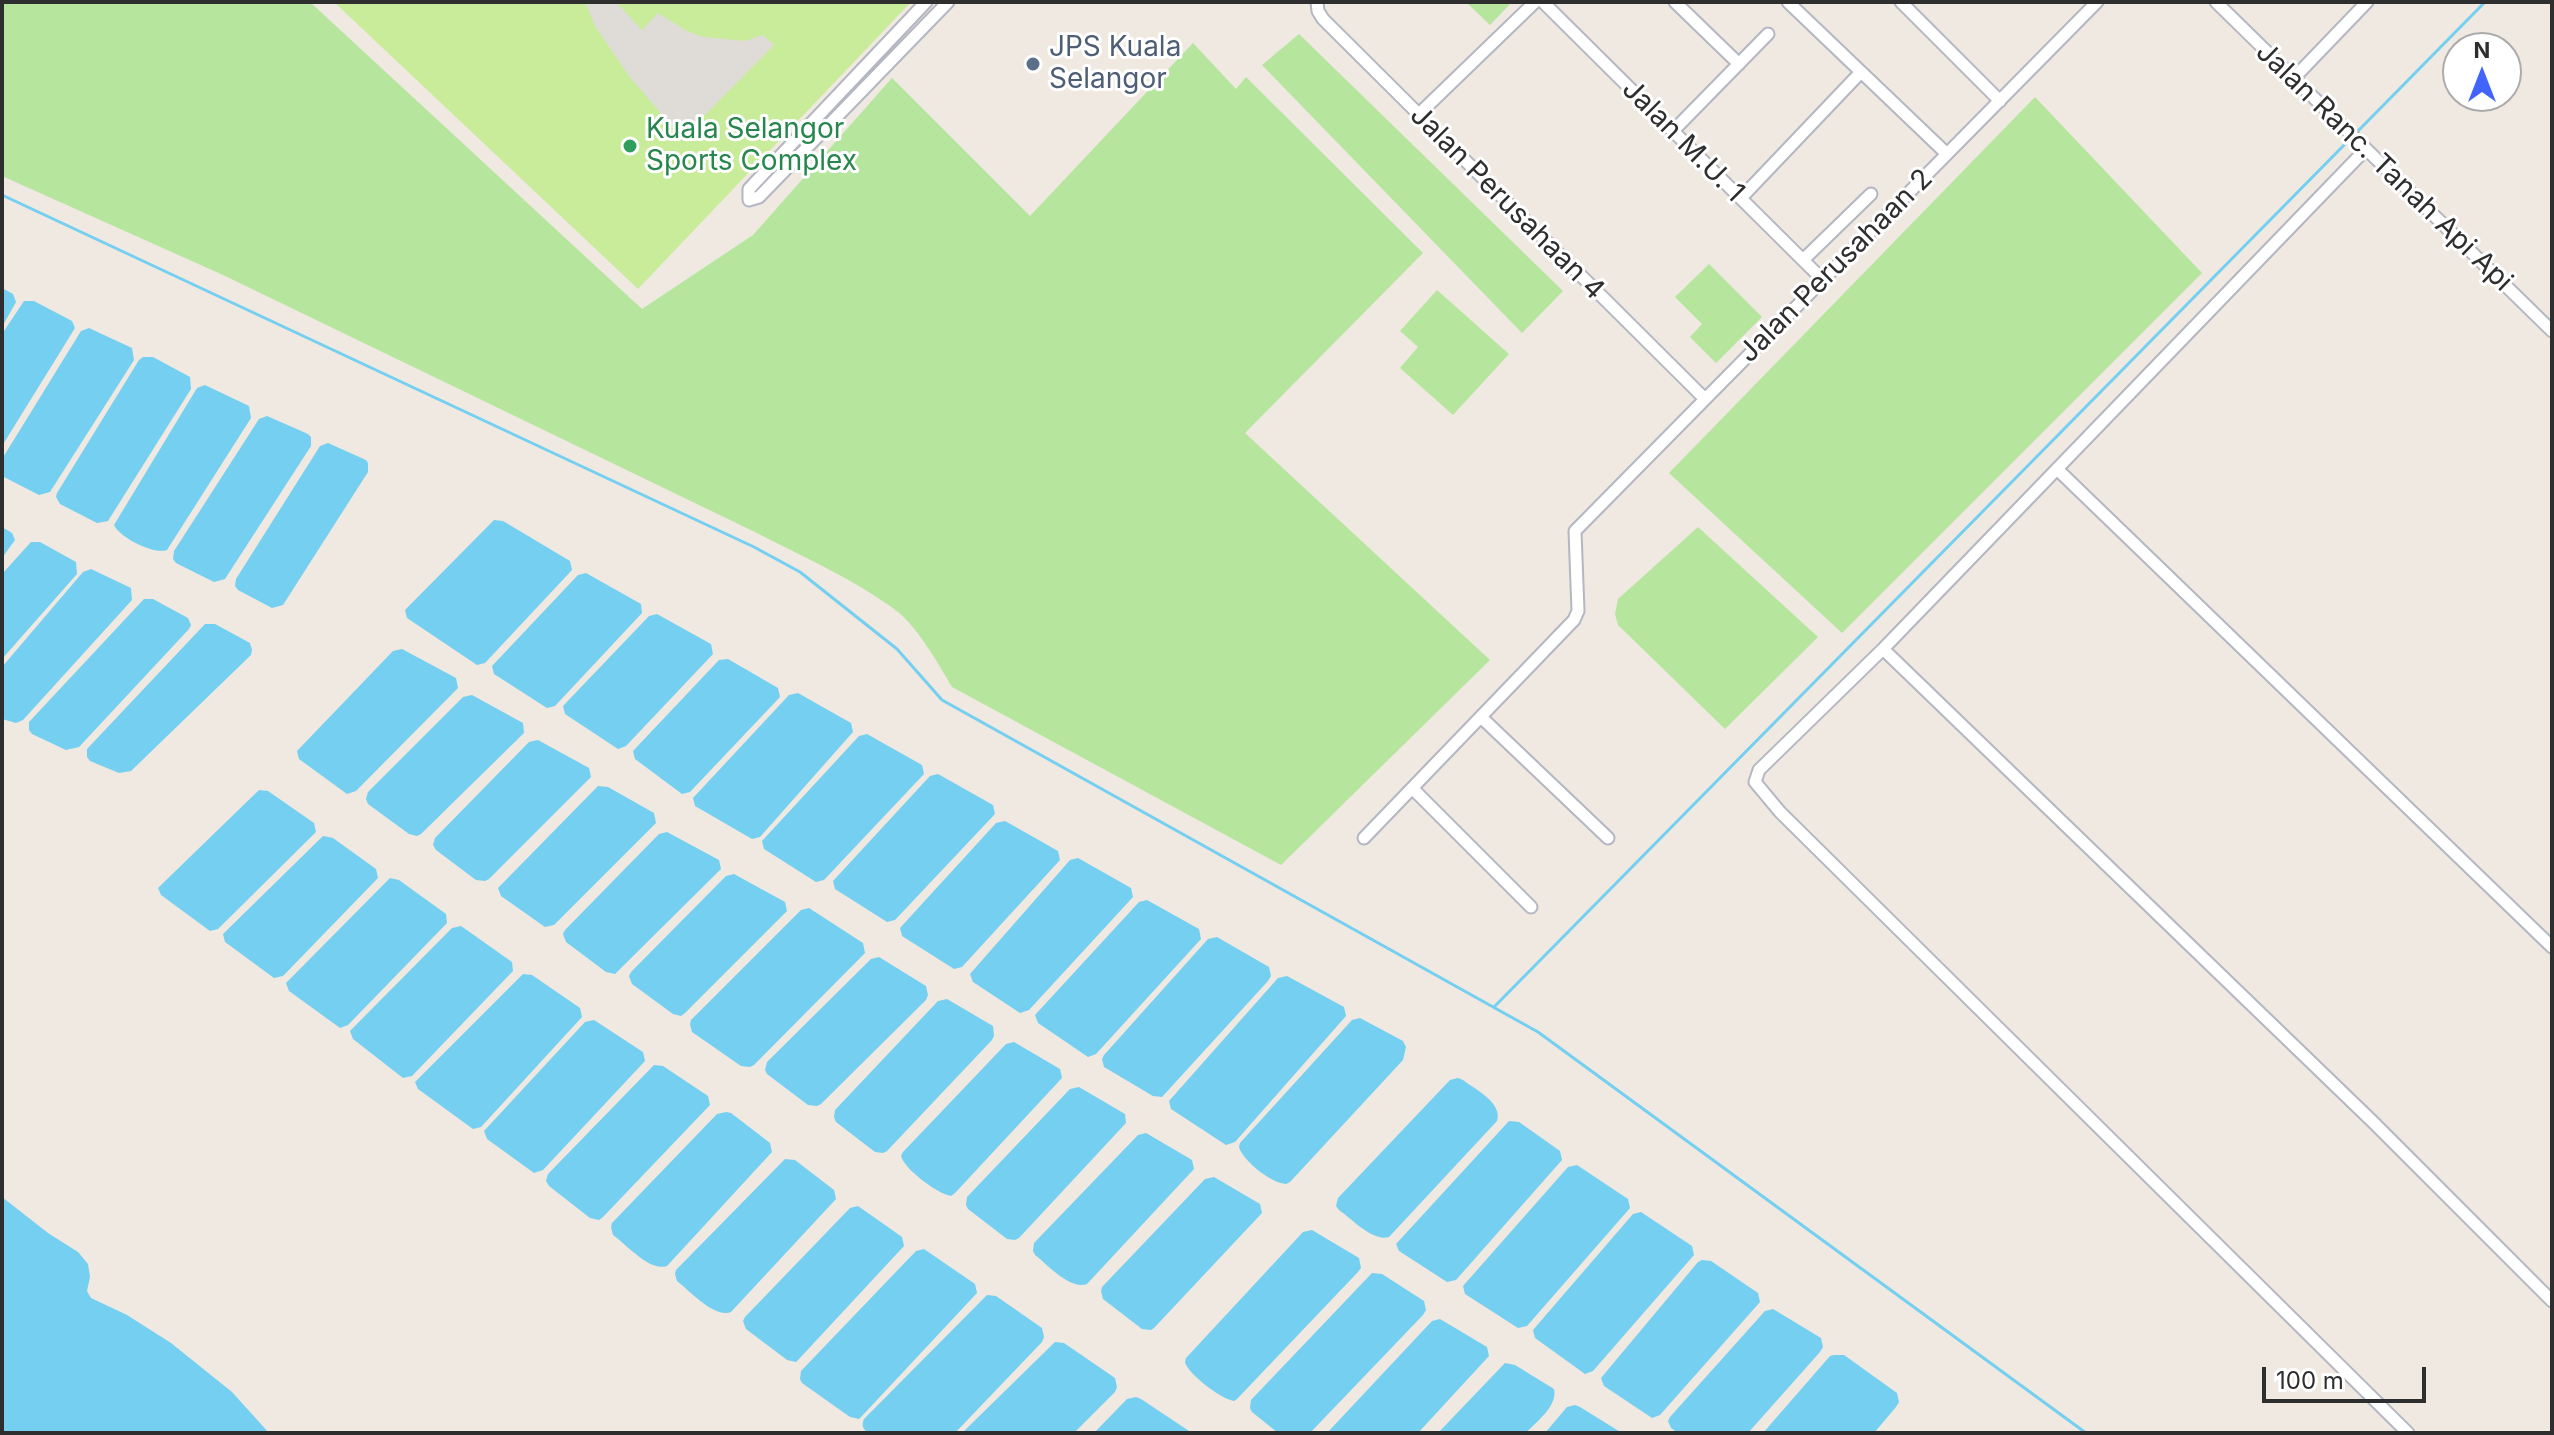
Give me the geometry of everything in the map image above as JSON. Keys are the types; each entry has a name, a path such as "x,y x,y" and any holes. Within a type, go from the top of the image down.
{"street":[{"path":"926,2 749,189 749,200 759,197 948,2"},
{"name":"Jalan Perusahaan 4","path":"1317,2 1323,19 1705,399"},
{"path":"1419,114 1535,2"},
{"name":"Jalan M.U. 1","path":"1543,2 1823,280"},
{"path":"1675,2 1739,64"},
{"path":"1788,2 1947,154"},
{"path":"1901,2 2000,101"},
{"name":"Jalan Perusahaan 2","path":"1482,718 1574,620 1578,611 1575,531 2097,2"},
{"name":"Jalan Ranc. Tanah Api Api","path":"2216,2 2552,331"},
{"path":"2294,78 2367,2"},
{"path":"1673,131 1768,34"},
{"path":"1741,198 1861,72"},
{"path":"2362,145 2057,469 1883,649 1759,770 1755,778 1757,786 2077,1109 2408,1433"},
{"path":"1803,260 1871,194"},
{"path":"2057,469 2552,947"},
{"path":"1883,649 2373,1122 2552,1301"},
{"path":"1364,838 1482,718 1608,838"},
{"path":"1412,788 1531,907"}],"green space":[{"path":"2,2 310,2 642,309 753,235 892,78 1030,216 1193,43 1236,89 1246,77 1423,253 1245,433 1490,660 1281,865 952,687 928,647 906,619 882,600 830,570 223,275 2,176"},
{"name":"Kuala Selangor Sports Complex","path":"334,2 911,2 638,289"},
{"path":"1466,2 1512,2 1490,25"},
{"path":"1299,34 1563,291 1522,333 1262,65"},
{"path":"2035,97 2202,273 1842,633 1669,473"},
{"path":"1709,264 1762,317 1716,363 1690,337 1702,324 1675,297"},
{"path":"1437,290 1509,354 1453,415 1400,368 1418,347 1400,331"},
{"path":"1698,527 1818,637 1725,729 1618,625 1615,614 1618,599"}],"shaded area":[{"path":"616,2 642,30 658,13 687,31 704,37 745,41 763,35 774,45 682,138 629,76 595,26 586,4"}],"water":[{"path":"2,288 13,294 16,302 2,327"},
{"path":"24,301 34,301 72,321 75,328 2,446 2,334"},
{"path":"89,328 132,348 134,360 50,492 39,495 2,476 2,459 81,331"},
{"path":"143,357 153,357 190,377 191,389 108,521 97,523 60,504 57,493"},
{"path":"205,385 249,406 251,418 167,550 154,550 123,535 114,525 197,388"},
{"path":"267,416 308,434 311,446 225,579 214,582 176,563 174,551 259,419"},
{"path":"328,443 366,460 368,472 283,605 272,608 238,590 236,579 320,446"},
{"path":"494,520 503,521 570,561 572,570 485,663 477,665 407,618 405,610"},
{"path":"2,527 12,533 15,540 2,558"},
{"path":"31,542 40,542 76,562 77,574 2,659 2,574"},
{"path":"91,569 131,588 132,600 23,720 16,723 2,719 2,667 83,572"},
{"path":"586,573 641,604 642,613 555,706 547,708 494,674 492,666 578,575"},
{"path":"144,599 153,599 188,618 189,629 79,747 66,750 32,734 29,722"},
{"path":"657,614 711,644 713,654 626,746 618,749 565,714 563,706 649,616"},
{"path":"205,624 215,624 250,643 251,655 131,771 119,773 90,761 87,749"},
{"path":"402,649 456,678 458,688 356,791 347,794 299,759 297,751 393,651"},
{"path":"728,659 778,688 780,697 690,792 682,794 635,759 633,751 719,660"},
{"path":"798,693 851,723 853,732 760,837 752,839 695,806 693,798 789,695"},
{"path":"472,695 523,723 524,733 421,834 409,834 368,804 368,792 463,697"},
{"path":"867,734 922,765 924,774 824,880 816,882 764,849 762,841 859,736"},
{"path":"538,740 589,768 591,777 489,879 476,880 436,850 433,845 435,838 529,742"},
{"path":"938,774 993,805 995,814 895,920 887,922 835,889 833,881 930,776"},
{"path":"598,786 608,787 654,813 656,823 554,925 545,927 501,896 498,888"},
{"path":"259,790 268,791 314,823 316,832 218,929 210,931 161,895 158,888"},
{"path":"1005,821 1058,851 1060,860 962,967 954,969 902,936 900,928 996,823"},
{"path":"667,832 719,860 721,869 615,974 606,972 566,942 563,934 659,834"},
{"path":"323,836 333,838 376,869 378,878 283,976 274,978 225,942 223,934"},
{"path":"1078,858 1131,888 1133,897 1029,1010 1020,1013 973,982 970,974 1070,860"},
{"path":"734,874 785,902 787,911 685,1013 681,1016 673,1014 632,984 629,976 726,876"},
{"path":"390,878 399,880 446,914 447,923 348,1025 340,1028 289,991 286,983"},
{"path":"1147,900 1199,929 1201,939 1096,1054 1088,1057 1038,1023 1035,1015 1139,902"},
{"path":"809,908 863,943 865,953 754,1065 741,1066 692,1032 691,1020 801,910"},
{"path":"461,926 512,962 513,971 412,1076 403,1078 353,1039 350,1031 452,928"},
{"path":"1217,937 1269,967 1271,976 1268,981 1162,1097 1153,1096 1104,1067 1104,1055 1208,939"},
{"path":"879,957 926,986 926,1000 821,1104 808,1105 767,1074 767,1062 871,959"},
{"path":"523,974 532,975 580,1008 582,1017 481,1127 473,1129 418,1089 415,1082"},
{"path":"1287,976 1344,1007 1346,1016 1235,1142 1226,1145 1171,1109 1169,1101 1278,978"},
{"path":"947,999 993,1026 994,1036 887,1151 875,1152 836,1122 835,1110 938,1001"},
{"path":"1360,1018 1403,1041 1406,1047 1403,1060 1290,1182 1286,1184 1273,1180 1246,1159 1240,1143 1352,1020"},
{"path":"594,1020 643,1052 645,1061 543,1170 534,1173 487,1139 484,1131 585,1022"},
{"path":"1014,1042 1060,1069 1062,1078 955,1193 951,1196 945,1194 915,1174 901,1156 1006,1044"},
{"path":"654,1065 663,1066 708,1096 710,1105 603,1217 599,1220 590,1218 549,1186 546,1181 548,1174"},
{"path":"1458,1078 1492,1103 1498,1114 1497,1121 1389,1237 1370,1233 1339,1210 1336,1206 1338,1198 1450,1080"},
{"path":"1079,1087 1125,1114 1126,1123 1019,1238 1007,1239 968,1209 967,1197 1070,1089"},
{"path":"726,1112 770,1143 772,1152 667,1266 653,1265 613,1235 612,1223 717,1114"},
{"path":"1509,1121 1519,1122 1560,1151 1562,1160 1456,1280 1447,1282 1399,1251 1396,1244"},
{"path":"1146,1133 1192,1160 1194,1169 1087,1284 1067,1280 1035,1255 1034,1243 1138,1135"},
{"path":"785,1159 795,1160 834,1190 836,1199 731,1312 717,1311 677,1281 676,1270"},
{"path":"1577,1165 1628,1199 1630,1208 1527,1326 1518,1328 1465,1294 1463,1286 1568,1167"},
{"path":"1214,1177 1260,1204 1262,1213 1154,1328 1142,1329 1103,1299 1102,1287 1205,1179"},
{"path":"2,1197 78,1252 88,1264 90,1277 87,1291 91,1298 127,1315 171,1343 232,1392 269,1433 2,1433"},
{"path":"858,1206 902,1237 904,1246 796,1362 787,1360 746,1329 743,1321 850,1208"},
{"path":"1641,1212 1692,1246 1694,1255 1593,1371 1585,1374 1535,1338 1533,1330 1633,1214"},
{"path":"1312,1230 1359,1258 1361,1268 1237,1399 1234,1401 1221,1396 1192,1373 1185,1362 1186,1358 1303,1232"},
{"path":"924,1249 975,1284 977,1293 859,1419 850,1417 802,1383 801,1371 916,1251"},
{"path":"1702,1260 1711,1261 1758,1293 1760,1302 1660,1415 1652,1418 1604,1386 1601,1378"},
{"path":"1372,1273 1382,1274 1424,1301 1426,1310 1310,1433 1278,1433 1252,1412 1251,1400"},
{"path":"987,1295 996,1296 1042,1328 1042,1342 955,1433 868,1433 863,1425 864,1419"},
{"path":"1773,1309 1821,1338 1823,1347 1820,1352 1748,1433 1678,1433 1671,1428 1670,1417 1765,1311"},
{"path":"1440,1319 1487,1347 1489,1356 1418,1433 1327,1433 1432,1321"},
{"path":"1055,1342 1064,1343 1115,1378 1117,1387 1074,1433 962,1433"},
{"path":"1844,1355 1897,1393 1899,1402 1874,1433 1763,1433 1830,1356"},
{"path":"1505,1363 1515,1365 1554,1389 1553,1401 1541,1418 1526,1433 1438,1433"},
{"path":"1136,1397 1192,1433 1094,1433 1127,1399"},
{"path":"1575,1405 1622,1433 1545,1433 1567,1407"}],"waterway":[{"path":"2356,133 2485,2"},
{"path":"1494,1007 2350,139"},
{"path":"2,195 754,547 800,572 897,649 942,700 1538,1032 2086,1433"}],"place":[{"name":"JPS Kuala Selangor","path":"1033,64"},
{"name":"Kuala Selangor Sports Complex","path":"630,146"}]}
